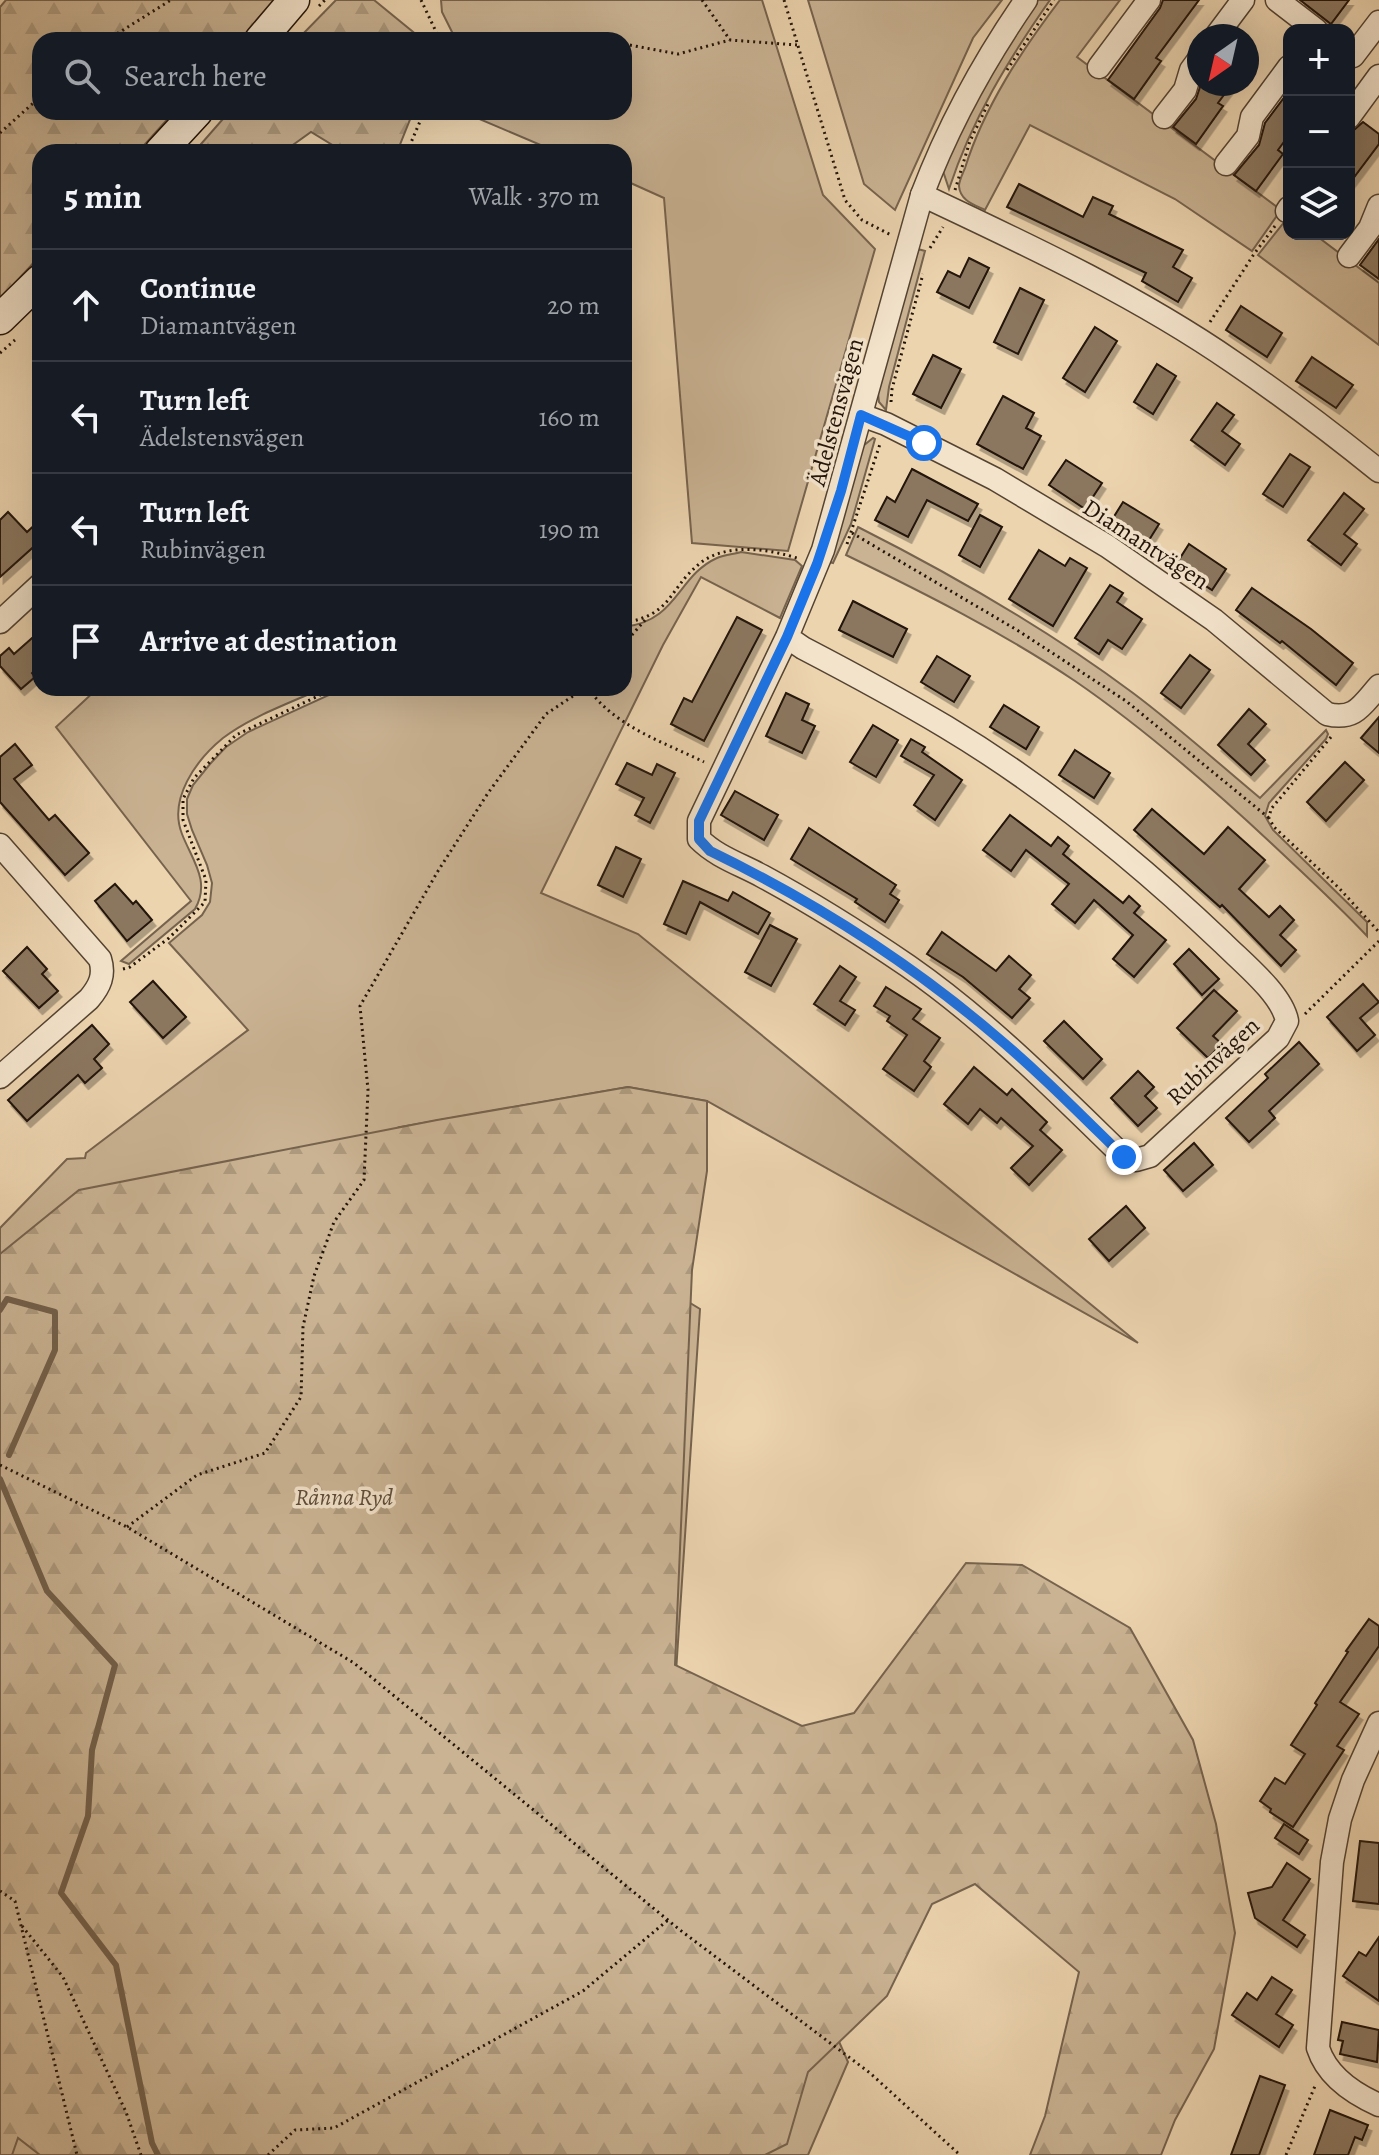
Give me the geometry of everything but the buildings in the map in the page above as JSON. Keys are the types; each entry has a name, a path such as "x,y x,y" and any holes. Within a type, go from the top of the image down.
{"main road":[{"path":"267,32 294,0"},
{"path":"167,144 190,120"},
{"path":"0,319 32,288"}],"street":[{"name":"Ädelstensvägen","path":"699,839 699,821 787,637 823,550 922,195 963,101 994,46 1026,0"},
{"path":"1099,67 1149,0"},
{"path":"1225,24 1243,0"},
{"path":"1290,4 1310,24"},
{"path":"1355,49 1379,22"},
{"path":"1355,57 1379,76 1355,109"},
{"path":"1226,164 1248,136 1252,117 1283,75"},
{"path":"1164,117 1187,83"},
{"path":"922,195 1003,232 1130,299 1232,361 1379,471"},
{"path":"1349,256 1370,228 1379,206"},
{"name":"Diamantvägen","path":"861,415 886,424 995,479 1107,546 1214,620 1327,714 1342,717 1356,711 1379,686"},
{"path":"0,622 32,592"},
{"name":"Rubinvägen","path":"699,839 710,851 816,907 909,967 992,1032 1124,1157 1136,1160 1150,1156 1278,1038 1287,1021 1285,1008 1242,961 1181,904 1089,827 949,728 787,637"},
{"path":"0,845 100,959 103,970 98,990 0,1077"},
{"path":"1379,1723 1344,1806 1332,1862 1318,2048 1323,2064 1341,2082 1379,2105"}],"path":[{"path":"120,32 171,0"},
{"path":"421,0 436,32"},
{"path":"702,0 730,40"},
{"path":"784,0 845,200 862,220 900,240"},
{"path":"1005,73 1054,0"},
{"path":"632,45 678,54 730,40 797,45"},
{"path":"953,209 955,188 970,141 990,100"},
{"path":"0,133 32,104"},
{"path":"410,144 421,120"},
{"path":"1204,332 1254,254 1283,216"},
{"path":"852,533 1017,630 1126,701 1269,818 1274,827 1339,888 1379,932"},
{"path":"632,635 665,605 699,564 719,553 745,549 780,552 805,561"},
{"path":"632,622 647,619"},
{"path":"117,970 130,967 169,938 205,902 206,880 183,820 183,799 194,778 236,735 318,696"},
{"path":"127,1527 197,1475 265,1453 301,1397 303,1327 314,1276 334,1222 364,1180 368,1090 360,1006 438,871 488,793 546,714 574,696"},
{"path":"592,696 599,705 627,724 713,766"},
{"path":"1269,818 1271,809 1337,731"},
{"path":"1301,1018 1379,941"},
{"path":"0,1465 127,1527 354,1663 668,1920 870,2073 960,2155"},
{"path":"0,1891 15,1901 77,2155"},
{"path":"268,2155 295,2130 334,2128 583,1991 668,1920"},
{"path":"22,1925 63,1977 126,2112 141,2155"},
{"path":"1286,2155 1323,2064"}],"green space":[{"path":"6,0 275,0 247,32 32,32 32,120 167,120 145,144 32,144 32,265 0,299 0,7"},
{"path":"336,0 374,0 413,32 305,32"},
{"path":"441,0 762,0 823,195 875,249 788,551 692,543 664,198 632,184 632,144 538,144 482,120 632,120 632,32 452,32 442,12"},
{"path":"808,0 1002,0 973,38 895,210 864,184"},
{"path":"1038,0 1050,0 992,91 949,189 943,171 950,153 987,79"},
{"path":"1060,0 1120,0 1077,57 1281,210 1252,251 1175,199 1030,125 985,210 962,195 960,179 993,101"},
{"path":"222,120 410,120 400,144 331,144 311,132 294,144 201,144"},
{"path":"1283,224 1283,240 1322,240 1379,283 1379,345 1258,255"},
{"path":"918,249 925,251 889,387 886,410 879,402 878,393"},
{"path":"873,438 851,524 833,563 829,562 863,446"},
{"path":"858,527 964,584 1100,669 1181,731 1260,798 1326,730 1326,739 1269,803 1265,816 1273,830 1367,922 1367,936 1224,800 1101,699 991,630 846,555"},
{"name":"Rånna Ryd","path":"741,552 795,560 802,566 780,618 701,577 663,645 541,893 638,934 1138,1343 707,1101 628,1087 400,1127 700,1309 661,1899 830,2021 848,2062 808,2155 0,2155 0,1228 67,1159 85,1158 86,1153 248,1030 169,943 202,915 210,902 212,883 187,814 187,799 193,785 226,747 248,732 327,696 632,696 632,625 656,616 693,576 720,557"},
{"path":"89,696 304,696 234,730 213,747 194,769 182,794 179,821 201,880 199,899 195,909 129,964 121,961 191,901 56,727"},
{"name":"Rånna Ryd","path":"628,1087 707,1101 707,1171 692,1270 675,1665 802,1726 854,1713 966,1563 1022,1565 1130,1628 1193,1740 1216,1824 1235,1933 1214,2049 1175,2120 1161,2155 1030,2155 1045,2116 1079,1972 975,1884 932,1904 887,1996 808,2072 787,2144 765,2155 40,2155 18,2138 12,2155 0,2155 0,1254 79,1190 437,1120"}],"waterway":[{"path":"0,1310 7,1299 55,1312 55,1350 9,1455"},
{"path":"0,1479 47,1591 115,1665 92,1750 88,1816 61,1893 116,1965 152,2143 158,2155"}],"route":[{"path":"924,443 861,415 823,550 787,637 699,821 699,839 710,851 816,907 909,967 992,1032 1124,1157"}]}
